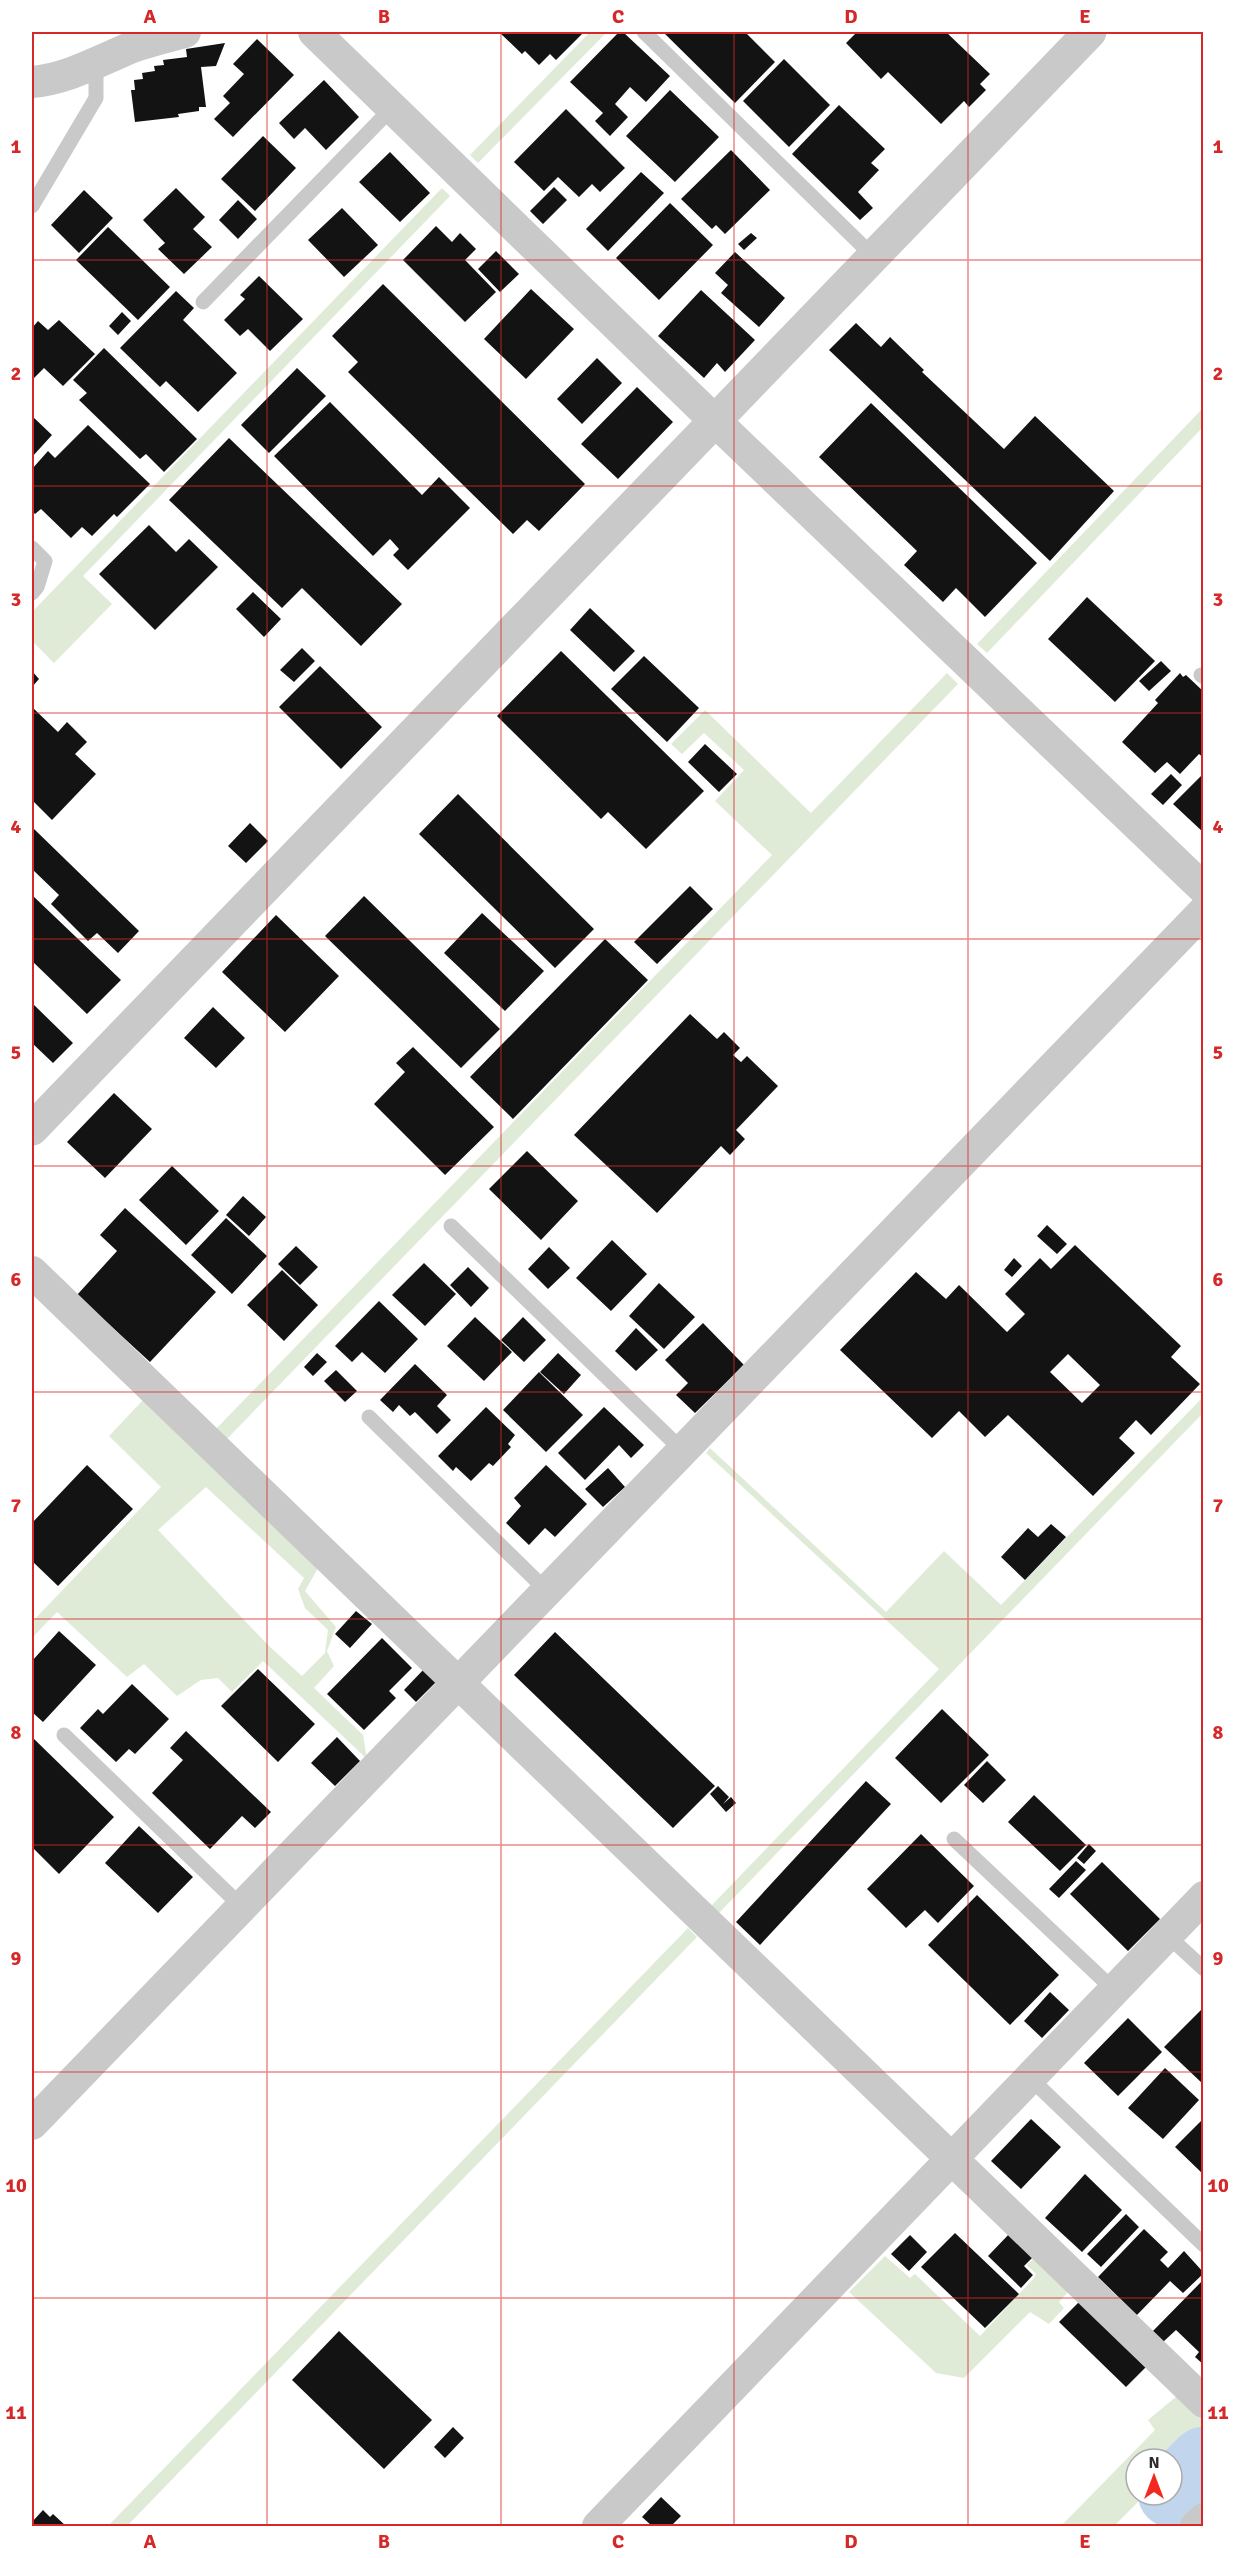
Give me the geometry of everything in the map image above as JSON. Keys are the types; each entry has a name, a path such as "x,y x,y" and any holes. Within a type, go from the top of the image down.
{"street":[{"path":"32,82 52,80 96,65 125,50 185,32"},
{"path":"314,32 1203,889"},
{"path":"32,1129 1090,32"},
{"path":"32,2124 1203,911"},
{"path":"32,1272 953,2158 1203,2402"},
{"path":"598,2526 1203,1897"},
{"path":"1196,2526 1203,2519"}],"lane":[{"path":"644,32 873,256"},
{"path":"32,206 96,98 96,65"},
{"path":"203,302 393,107"},
{"path":"32,548 45,561 37,587 32,593"},
{"path":"451,1226 683,1451"},
{"path":"369,1417 546,1590"},
{"path":"64,1735 242,1907"},
{"path":"954,1839 1114,1990"},
{"path":"1167,1935 1203,1969"},
{"path":"1030,2078 1203,2245"}],"green space":[{"path":"590,32 607,32 478,163 470,155"},
{"path":"442,188 450,196 83,576 112,604 54,663 32,641 32,612"},
{"path":"1203,408 1203,427 987,653 977,644"},
{"path":"947,673 958,684 224,1442 213,1432 772,855 715,801 744,770 704,733 682,754 671,744 705,710 811,813"},
{"path":"1203,1397 1203,1413 718,1914 710,1907 939,1669 706,1453 710,1448 886,1612 944,1551 1001,1605"},
{"path":"144,1399 318,1568 305,1591 336,1627 327,1651 334,1666 314,1688 363,1735 367,1759 263,1661 232,1692 218,1678 201,1680 177,1696 144,1664 127,1677 57,1612 32,1638 32,1622 161,1487 109,1436","holes":["206,1487 304,1578 298,1589 305,1608 328,1630 325,1653 302,1676 269,1646 158,1530"]},
{"path":"688,1928 697,1937 127,2526 108,2526"},
{"path":"885,2256 910,2278 915,2274 980,2336 1034,2278 1036,2274 1027,2265 1036,2256 1070,2290 1059,2302 1064,2308 1049,2324 1030,2312 964,2378 936,2373 849,2292"},
{"path":"1177,2396 1203,2415 1203,2434 1184,2454 1184,2447 1138,2447 1155,2430 1148,2420"},
{"path":"1124,2462 1124,2507 1133,2507 1114,2526 1061,2526"},
{"path":"1203,2474 1203,2496 1175,2526 1153,2526 1171,2507 1184,2507 1184,2494"}],"building":[{"path":"499,32 584,32 556,60 550,54 539,65 525,51 522,54"},
{"path":"619,32 623,32 670,76 646,102 630,87 615,104 628,117 610,136 595,121 603,113 570,82"},
{"path":"663,32 745,32 775,62 735,103"},
{"path":"857,32 946,32 990,74 980,84 986,90 969,107 964,101 941,124 888,72 881,79 846,43"},
{"path":"257,39 294,75 233,137 214,119 230,103 223,96 244,74 233,64"},
{"path":"225,43 216,66 201,67 206,107 199,107 199,111 178,114 179,117 135,122 131,90 135,90 134,80 143,79 142,73 155,71 154,66 164,65 163,60 187,57 186,49"},
{"path":"784,59 830,105 789,147 743,101"},
{"path":"324,80 359,117 326,150 305,128 294,139 279,123"},
{"path":"670,90 719,137 675,182 626,136"},
{"path":"839,105 885,149 871,163 879,170 858,192 873,208 860,220 792,154"},
{"path":"566,109 625,168 600,192 592,184 579,197 558,177 544,191 514,162"},
{"path":"263,136 296,168 255,211 221,179"},
{"path":"731,150 770,190 725,234 716,225 712,229 681,199"},
{"path":"390,152 430,193 400,222 359,182"},
{"path":"641,172 664,193 608,251 586,229"},
{"path":"554,187 567,200 543,224 530,211"},
{"path":"176,188 205,217 193,229 212,247 184,274 158,249 165,243 143,220"},
{"path":"84,190 113,218 79,253 51,225"},
{"path":"238,200 257,219 238,239 219,220"},
{"path":"670,203 713,245 659,300 616,258"},
{"path":"342,208 378,245 344,277 308,240"},
{"path":"436,226 452,242 460,233 476,249 465,260 496,292 465,322 403,260"},
{"path":"108,227 170,287 138,320 76,260"},
{"path":"751,233 757,238 744,250 738,244"},
{"path":"496,251 519,274 500,292 478,269"},
{"path":"735,252 785,298 759,327 721,293 728,285 715,273"},
{"path":"259,276 303,319 270,351 248,329 240,336 224,320 245,299 240,295"},
{"path":"383,284 585,484 539,531 527,520 513,534 348,372 358,362 332,336"},
{"path":"531,289 574,329 526,379 484,339"},
{"path":"701,290 755,340 725,372 717,363 704,378 658,336"},
{"path":"176,291 194,308 183,320 237,373 198,412 166,381 160,387 120,348"},
{"path":"122,312 131,321 118,335 109,326"},
{"path":"59,320 95,354 63,386 44,368 34,378 32,376 32,328 38,321 48,330"},
{"path":"856,323 881,347 890,337 924,370 922,372 1004,449 1035,416 1114,491 1050,561 829,350"},
{"path":"104,348 197,439 164,472 146,454 140,459 79,400 87,393 73,380"},
{"path":"597,358 622,383 582,424 557,399"},
{"path":"297,368 326,396 269,453 241,425"},
{"path":"637,387 673,422 618,479 581,444"},
{"path":"330,402 422,495 439,477 470,508 408,570 393,555 399,549 390,539 373,556 274,456"},
{"path":"871,403 1037,563 985,617 956,588 943,602 904,565 917,551 819,457"},
{"path":"32,416 52,435 32,457"},
{"path":"88,425 150,484 117,517 114,514 92,536 82,527 71,538 41,509 35,514 32,511 32,469 48,451 55,458"},
{"path":"229,438 402,604 361,646 302,588 282,608 169,500"},
{"path":"149,525 176,552 189,539 218,567 155,630 99,574"},
{"path":"253,592 281,619 264,637 236,609"},
{"path":"1087,597 1155,661 1115,702 1048,639"},
{"path":"590,608 635,651 614,672 570,630"},
{"path":"302,648 315,661 294,682 280,670"},
{"path":"561,651 704,791 646,849 608,812 601,819 497,716"},
{"path":"644,656 699,708 667,742 611,689"},
{"path":"1161,661 1171,671 1149,691 1139,681"},
{"path":"320,666 382,727 341,769 279,707"},
{"path":"32,671 39,679 32,687"},
{"path":"1180,673 1183,677 1186,675 1204,692 1204,758 1199,754 1180,774 1167,762 1155,773 1122,742 1158,703 1155,700"},
{"path":"32,707 58,732 67,722 87,742 75,754 96,774 52,820 32,800"},
{"path":"705,744 737,774 719,792 688,762"},
{"path":"1204,773 1204,833 1173,804"},
{"path":"1171,774 1182,785 1163,805 1151,794"},
{"path":"458,794 594,929 555,968 419,834"},
{"path":"250,823 268,841 246,863 228,846"},
{"path":"33,828 139,931 118,953 97,933 88,941 51,904 59,895 32,869"},
{"path":"690,886 713,909 657,964 634,942"},
{"path":"32,895 121,980 87,1014 32,961"},
{"path":"364,896 500,1029 461,1068 325,936"},
{"path":"482,913 544,971 505,1011 444,953"},
{"path":"276,915 339,976 285,1032 222,972"},
{"path":"605,939 648,980 513,1119 470,1077"},
{"path":"32,1003 73,1043 53,1063 32,1043"},
{"path":"213,1007 245,1038 216,1068 184,1038"},
{"path":"690,1014 717,1039 724,1032 740,1048 733,1055 741,1062 747,1056 778,1086 736,1130 745,1139 730,1155 721,1146 657,1213 574,1135"},
{"path":"413,1047 494,1127 445,1175 374,1104 405,1072 396,1063"},
{"path":"114,1093 152,1129 105,1178 67,1142"},
{"path":"527,1151 578,1201 541,1240 489,1189"},
{"path":"172,1166 219,1211 186,1245 139,1200"},
{"path":"243,1196 266,1217 249,1236 226,1215"},
{"path":"125,1208 216,1292 150,1362 77,1295 117,1251 100,1235"},
{"path":"226,1218 267,1256 232,1294 191,1255"},
{"path":"1047,1225 1067,1244 1057,1254 1037,1236"},
{"path":"612,1240 647,1274 611,1311 576,1278"},
{"path":"1075,1245 1181,1346 1171,1357 1200,1384 1151,1435 1136,1420 1119,1438 1135,1453 1093,1496 1008,1415 985,1437 959,1411 932,1438 840,1350 916,1272 946,1299 959,1285 1007,1332 1025,1314 1005,1294 1040,1258 1051,1269","holes":["1068,1354 1100,1385 1082,1403 1050,1372"]},
{"path":"296,1246 318,1267 300,1285 278,1264"},
{"path":"549,1247 570,1268 548,1289 528,1269"},
{"path":"1014,1258 1022,1266 1012,1277 1004,1270"},
{"path":"424,1263 456,1294 425,1326 392,1295"},
{"path":"468,1267 489,1288 471,1307 450,1285"},
{"path":"282,1270 318,1305 284,1341 247,1305"},
{"path":"659,1283 695,1317 664,1349 629,1316"},
{"path":"379,1301 418,1339 385,1373 362,1352 352,1362 335,1346"},
{"path":"475,1317 512,1352 484,1381 447,1346"},
{"path":"523,1317 546,1340 524,1362 501,1340"},
{"path":"703,1323 744,1365 695,1413 676,1395 688,1383 665,1360"},
{"path":"636,1328 658,1350 636,1371 615,1351"},
{"path":"317,1353 327,1362 313,1376 304,1367"},
{"path":"558,1353 581,1375 564,1394 540,1372"},
{"path":"415,1364 447,1395 437,1406 451,1420 437,1434 415,1412 410,1416 399,1405 393,1412 380,1400"},
{"path":"336,1370 357,1391 345,1402 324,1381"},
{"path":"539,1372 583,1415 546,1452 503,1410"},
{"path":"486,1407 515,1435 508,1444 511,1447 493,1466 489,1463 471,1481 456,1467 453,1471 438,1456"},
{"path":"604,1407 644,1445 631,1458 619,1445 585,1480 558,1453"},
{"path":"87,1465 133,1509 58,1586 32,1561 32,1523"},
{"path":"546,1465 587,1504 555,1537 545,1528 529,1545 506,1523 521,1506 514,1498"},
{"path":"608,1468 625,1487 603,1507 585,1489"},
{"path":"1051,1524 1066,1537 1025,1580 1001,1557 1028,1528 1038,1537"},
{"path":"356,1611 372,1624 350,1648 335,1634"},
{"path":"59,1631 96,1665 43,1722 32,1712 32,1661"},
{"path":"555,1632 715,1786 673,1828 514,1675"},
{"path":"382,1638 412,1668 389,1691 396,1698 364,1730 327,1694"},
{"path":"258,1669 315,1724 278,1762 221,1706"},
{"path":"424,1669 437,1681 416,1702 404,1690"},
{"path":"132,1684 169,1719 135,1754 129,1749 116,1762 80,1728 98,1709 103,1714"},
{"path":"942,1709 989,1755 941,1803 895,1758"},
{"path":"186,1731 271,1812 255,1828 242,1816 210,1849 152,1793 183,1760 170,1748"},
{"path":"32,1737 114,1817 59,1874 32,1847"},
{"path":"337,1737 360,1761 335,1786 311,1763"},
{"path":"987,1761 1006,1780 983,1803 964,1785"},
{"path":"866,1781 891,1804 760,1945 736,1922"},
{"path":"718,1786 729,1797 723,1804 731,1797 736,1803 726,1812 710,1794"},
{"path":"1034,1795 1086,1845 1060,1871 1008,1822"},
{"path":"139,1826 193,1877 158,1913 105,1863"},
{"path":"921,1834 974,1886 938,1923 925,1910 906,1928 867,1889"},
{"path":"1089,1844 1096,1851 1084,1864 1077,1858"},
{"path":"1076,1861 1086,1870 1059,1898 1049,1889"},
{"path":"1102,1862 1160,1919 1128,1951 1070,1894"},
{"path":"977,1895 1059,1975 1010,2025 928,1945"},
{"path":"1050,1992 1069,2010 1042,2038 1024,2021"},
{"path":"1204,2007 1204,2085 1164,2047"},
{"path":"1128,2018 1162,2052 1118,2096 1084,2063"},
{"path":"1165,2068 1199,2100 1163,2139 1128,2108"},
{"path":"1204,2118 1204,2175 1175,2147"},
{"path":"1031,2119 1061,2147 1021,2189 991,2161"},
{"path":"1085,2174 1122,2210 1082,2252 1045,2218"},
{"path":"1126,2214 1139,2227 1101,2267 1087,2254"},
{"path":"1144,2229 1168,2252 1160,2260 1168,2268 1184,2251 1204,2273 1183,2293 1170,2281 1137,2315 1098,2277"},
{"path":"1011,2232 1035,2255 1024,2266 1033,2275 1021,2288 988,2256"},
{"path":"955,2233 1019,2294 985,2328 921,2267"},
{"path":"910,2235 927,2252 909,2271 891,2254"},
{"path":"1204,2279 1204,2365 1195,2357 1199,2352 1176,2330 1163,2342 1152,2332"},
{"path":"1082,2299 1149,2364 1126,2387 1059,2322"},
{"path":"339,2331 432,2420 384,2469 292,2380"},
{"path":"453,2427 464,2438 445,2458 434,2447"},
{"path":"661,2497 681,2516 671,2526 652,2526 642,2517"},
{"path":"43,2510 50,2517 53,2514 66,2526 32,2526 32,2522"}],"waterway":[{"path":"1184,2481 1204,2461"}]}
